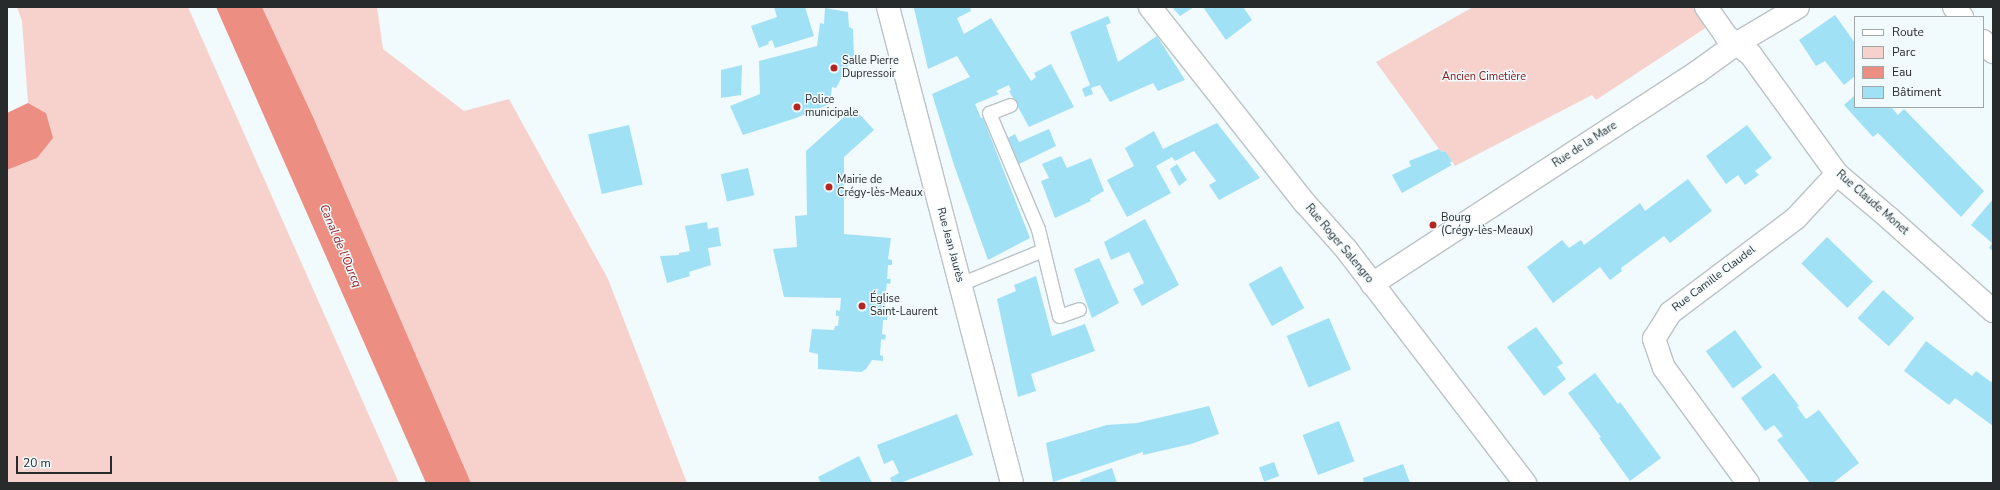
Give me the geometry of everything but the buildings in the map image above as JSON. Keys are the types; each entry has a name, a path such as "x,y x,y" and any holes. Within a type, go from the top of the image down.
{"street":[{"name":"Rue Jean Jaurès","path":"888,7 1012,483"},
{"name":"Rue Roger Salengro","path":"1150,7 1305,203 1346,249 1525,483"},
{"name":"Rue Claude Monet","path":"1706,7 1726,36 1751,55 1837,174 1890,218 1993,311"},
{"name":"Rue de la Mare","path":"1372,284 1696,73 1736,44 1798,7"},
{"path":"1954,7 1961,16"},
{"path":"1984,41 1993,52"},
{"name":"Rue Camille Claudel","path":"1748,483 1664,368 1654,338 1670,313 1796,218 1837,174"}],"lane":[{"path":"1010,105 989,113 1038,229 1059,316 1079,309"},
{"path":"960,284 1043,250"}],"green space":[{"path":"17,7 188,7 399,483 7,483 7,170 37,158 46,113 28,103 22,21"},
{"path":"262,7 377,7 383,49 464,111 509,99 608,279 687,483 471,483 314,119"},
{"name":"Ancien Cimetière","path":"1473,7 1693,7 1707,27 1596,100 1592,95 1455,166 1445,151 1442,152 1439,149 1376,62"}],"water":[{"name":"Canal de l'Ourcq","path":"216,7 262,7 314,119 471,483 426,483"},
{"path":"28,103 46,113 53,138 37,158 7,170 7,113"}],"place":[{"name":"Salle Pierre Dupressoir","path":"834,68"},
{"name":"Police municipale","path":"797,107"},
{"name":"Mairie de Crégy-lès-Meaux","path":"829,187"},
{"name":"Bourg (Crégy-lès-Meaux)","path":"1433,225"},
{"name":"Église Saint-Laurent","path":"862,306"}]}
